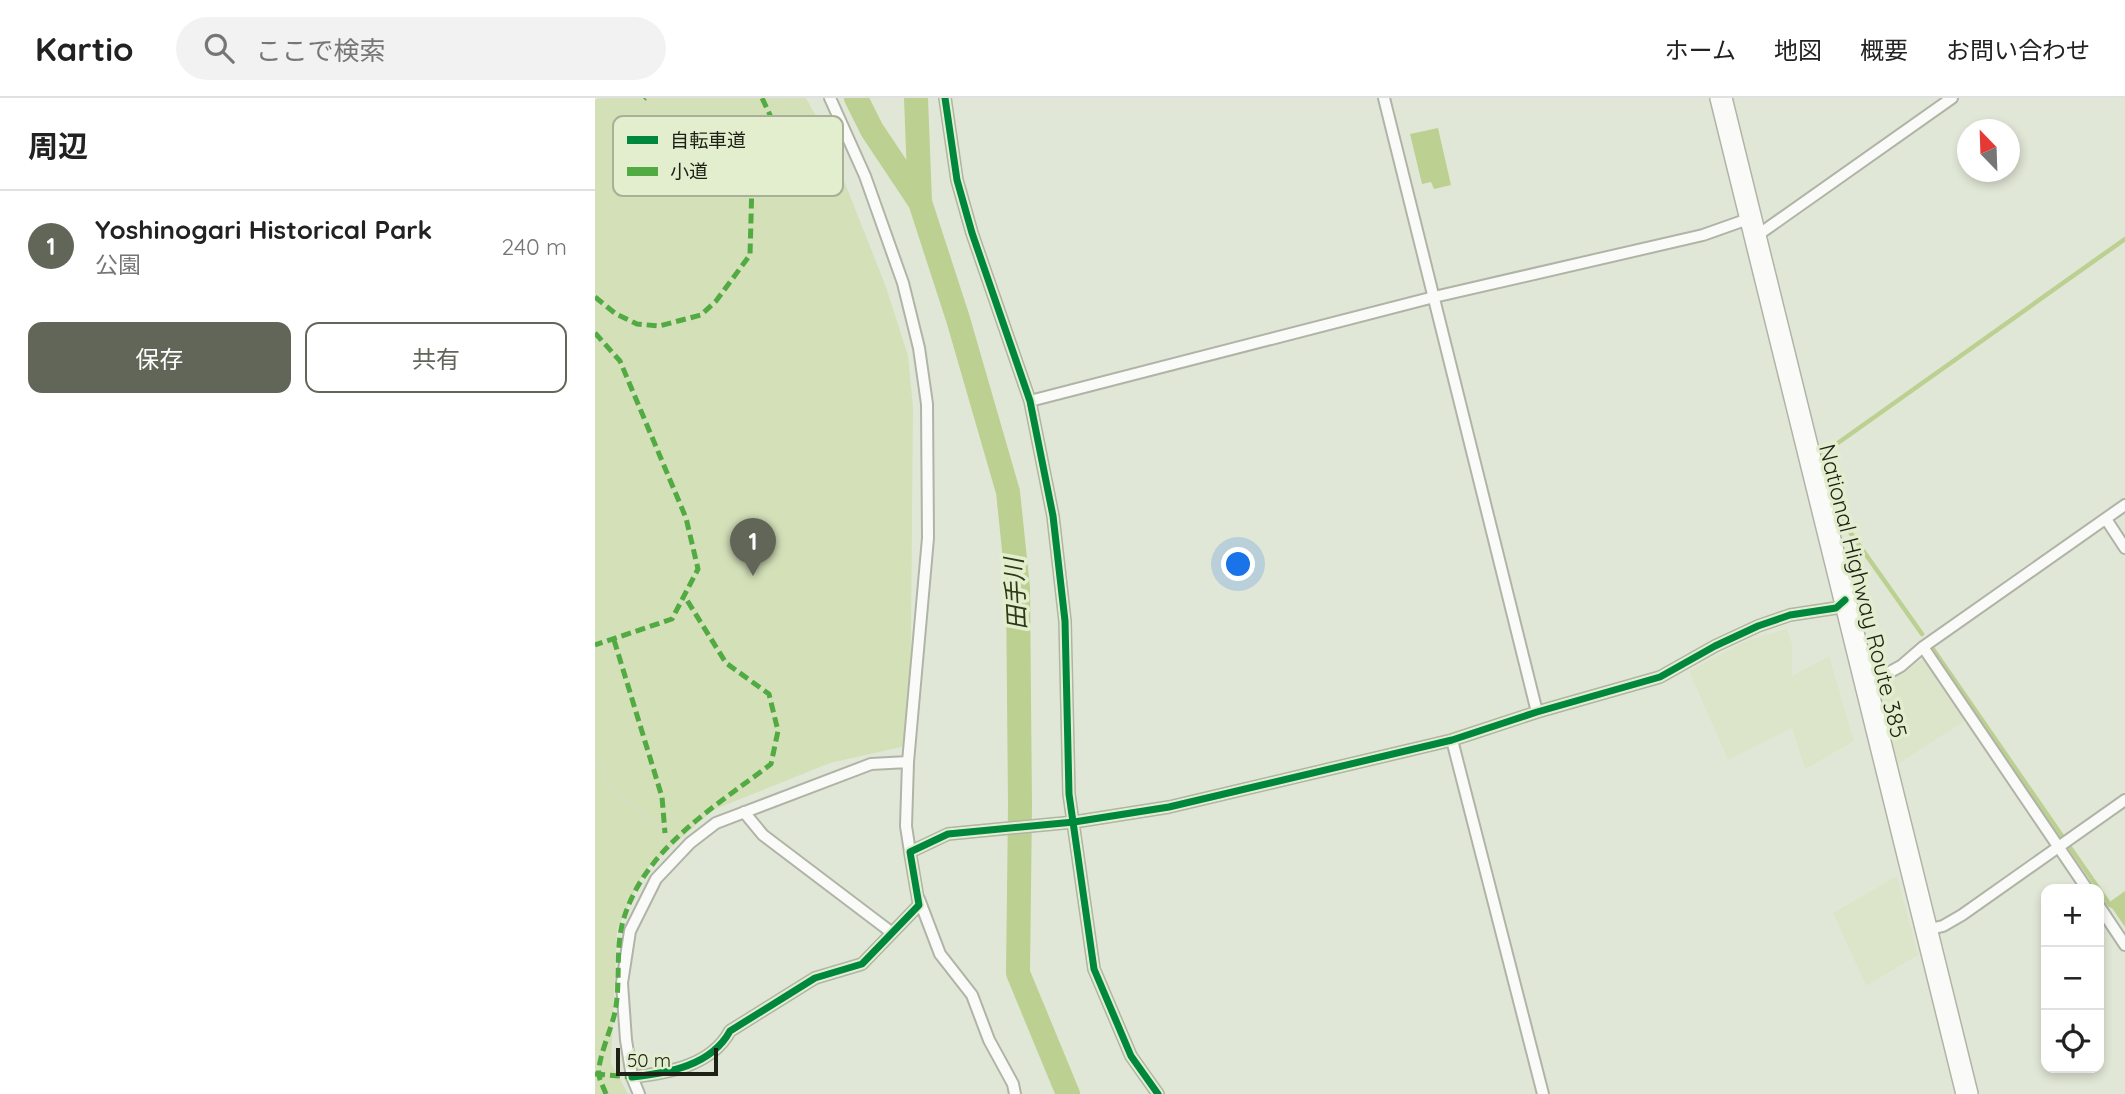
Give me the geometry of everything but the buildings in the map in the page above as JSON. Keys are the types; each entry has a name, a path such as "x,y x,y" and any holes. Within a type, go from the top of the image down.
{"highway":[{"name":"National Highway Route 385","path":"1721,98 1967,1094"}],"street":[{"path":"830,98 838,116"},
{"path":"945,98 960,193 1030,401 1053,516 1066,621 1069,794 1094,969 1131,1056 1159,1094"},
{"path":"1384,98 1537,712"},
{"path":"1030,401 1434,297 1703,235 1753,228 1952,98"},
{"path":"632,1077 667,1073 703,1058 723,1045 730,1031 815,978 862,964 919,905 906,826 908,762 928,538 927,404 919,348 902,283 865,176 843,127"},
{"path":"1866,685 1901,666 1923,647 2125,505"},
{"path":"2106,519 2125,548"},
{"path":"909,852 948,834 1075,822 1169,807 1452,740 1537,712 1660,677 1714,646 1758,626 1790,615 1836,608 1845,600"},
{"path":"1923,647 2084,884"},
{"path":"1452,740 1543,1094"},
{"path":"639,1094 632,1077 626,1040 622,983 630,931 656,879 690,843 716,823 871,764 908,762"},
{"path":"1926,930 1943,926 1962,915 2125,800"},
{"path":"744,812 763,835 891,933"},
{"path":"918,896 940,954 972,995 989,1040 1013,1084 1015,1094"},
{"path":"2104,914 2125,945"}],"path":[{"path":"595,761 618,795 653,822 672,841"}],"shaded area":[{"path":"806,98 816,116 613,116 613,196 843,196 843,178 886,287 908,356 913,408 910,745 830,763 713,810 645,870 617,929 611,1063 628,1094 595,1094 595,100"},
{"path":"1438,128 1451,185 1434,189 1431,182 1422,184 1410,134"},
{"path":"1787,629 1792,645 1792,676 1829,656 1854,741 1805,769 1792,728 1728,760 1689,671 1750,639"},
{"path":"1926,658 1966,720 1898,764 1877,686"},
{"path":"1897,876 1918,955 1866,986 1833,913"},
{"path":"2125,891 2125,927 2110,905 2111,901"}],"waterway":[{"path":"856,98 872,130 920,202"},
{"name":"田手川","path":"916,98 920,202 958,319 1008,492 1018,588 1018,973 1068,1094"},
{"path":"1922,634 1833,508 1821,455 2125,239"},
{"path":"1933,649 2062,836"},
{"path":"2069,846 2110,905 2114,906"}],"marked path":[{"path":"762,98 770,116"},
{"path":"595,297 616,314 637,324 659,326 701,315 716,301 750,255 752,196"},
{"path":"595,333 620,361 686,518 698,569 672,619 595,645"},
{"path":"606,1094 599,1068 615,1012 621,932 633,895 647,872 684,831 771,764 778,731 769,694 726,663 685,597"},
{"path":"614,640 662,797 665,833"},
{"path":"595,1074 632,1077"}],"cycle path":[{"path":"945,98 957,180 972,233 1030,401 1053,516 1065,621 1069,794 1094,969 1131,1056 1158,1094"},
{"path":"632,1077 674,1070 700,1060 722,1043 730,1031 815,978 862,964 919,905 910,852 948,834 1074,822 1169,807 1452,740 1537,712 1660,677 1715,646 1758,626 1790,615 1836,608 1845,600"}],"place":[{"name":"Yoshinogari Historical Park","path":"753,576"}]}
